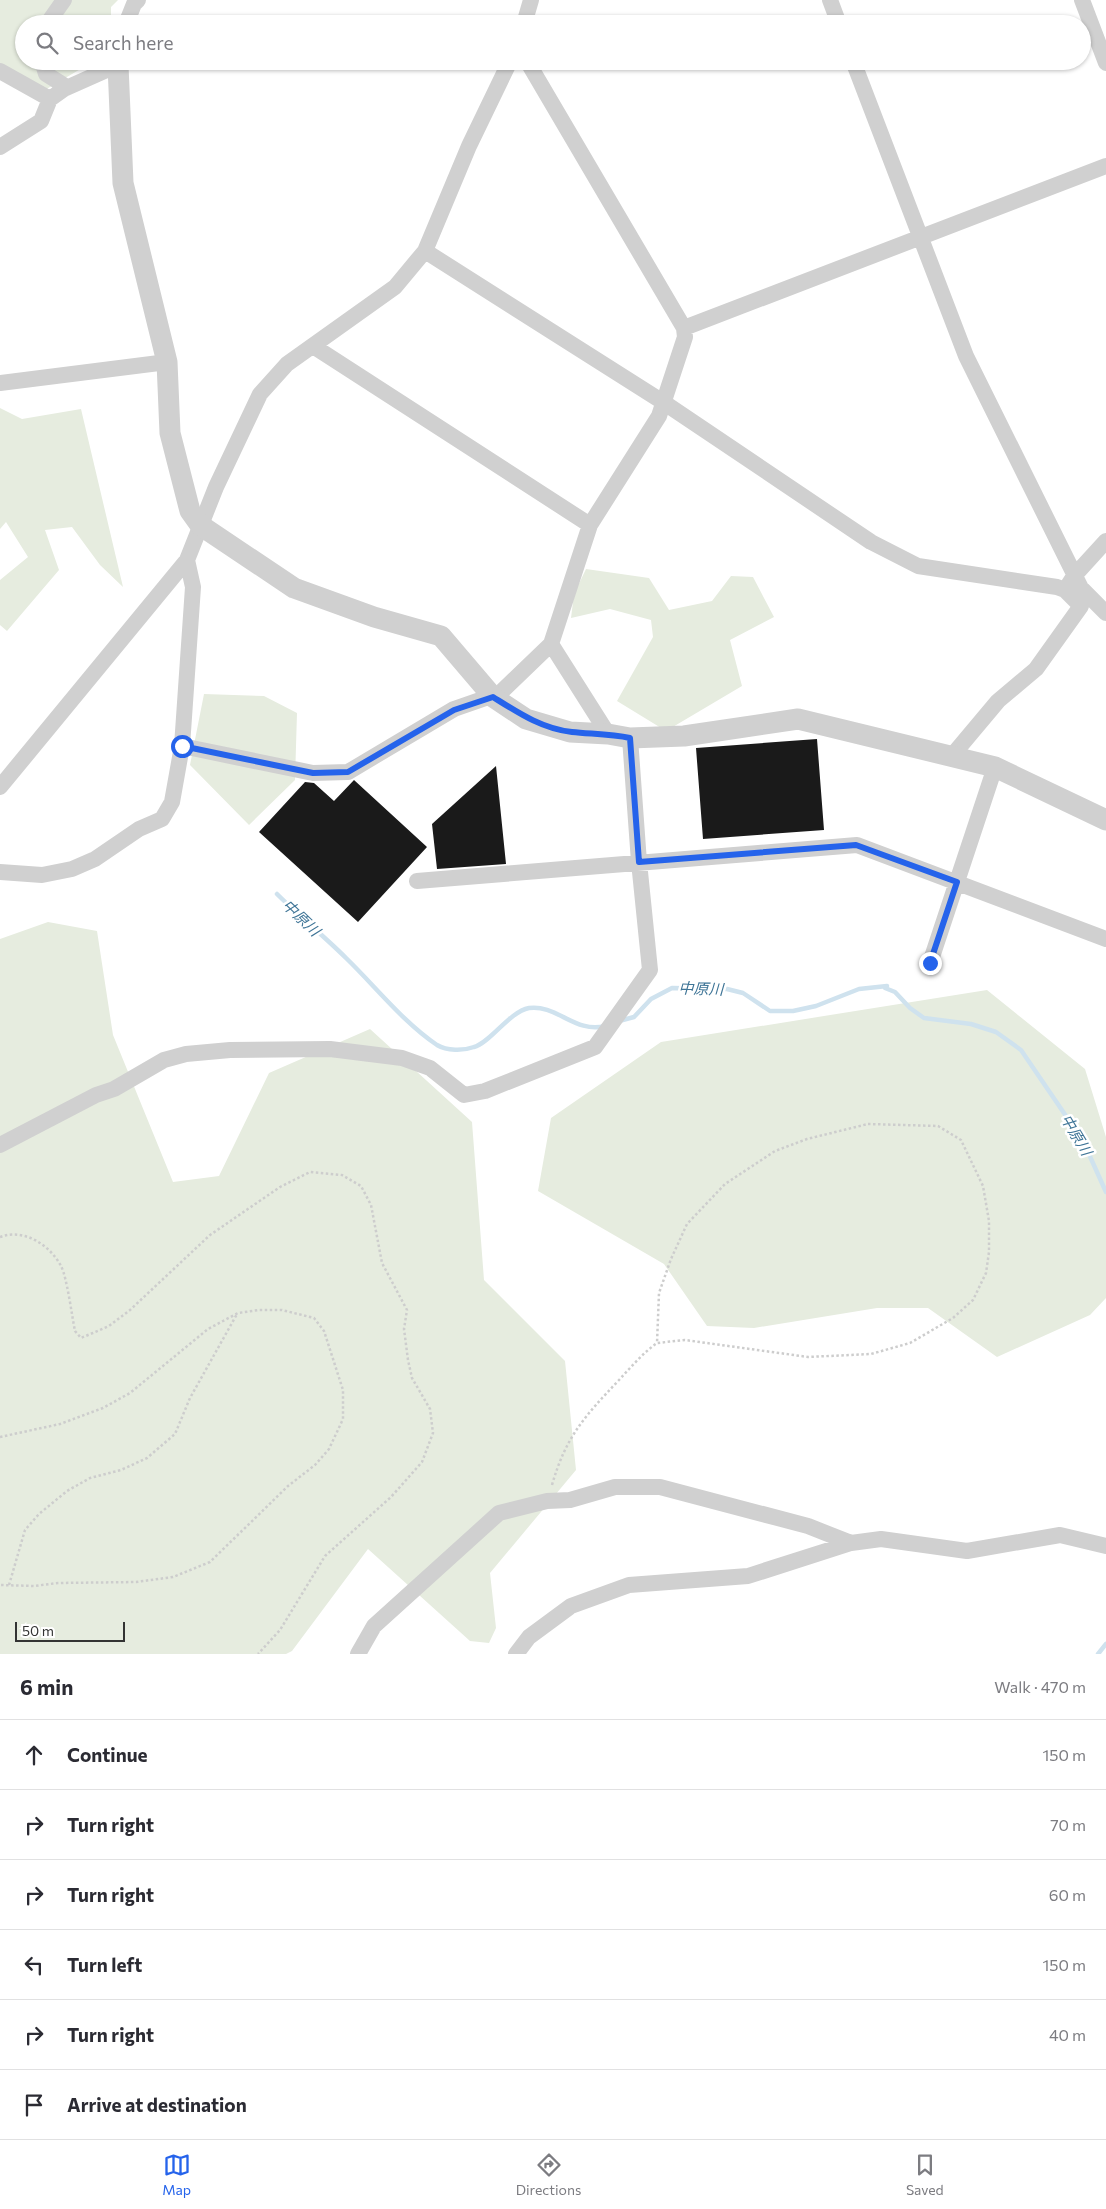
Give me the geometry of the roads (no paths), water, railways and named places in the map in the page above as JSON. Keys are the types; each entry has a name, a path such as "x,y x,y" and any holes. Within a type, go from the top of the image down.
{"street":[{"path":"53,15 64,0"},
{"path":"130,15 134,4 138,0"},
{"path":"527,15 531,0"},
{"path":"830,0 836,15"},
{"path":"1082,0 1088,15"},
{"path":"1091,24 1106,63"},
{"path":"45,70 46,74 62,84 64,89"},
{"path":"0,147 41,121 50,99 64,89 103,70"},
{"path":"118,70 124,183 167,362 170,433 190,511 200,525 294,588 374,617 441,636 493,697 526,718 570,732 608,734 630,738 684,736 798,718 995,767 1106,820"},
{"path":"0,787 187,560 200,525 260,394 287,364 395,287 425,250 468,146 506,70"},
{"path":"182,746 313,773 348,772 454,710 500,693 550,644 590,525 659,416 662,402 685,337 684,328 532,70"},
{"path":"856,70 966,356 1074,576 1081,588 1106,613"},
{"path":"0,72 50,99"},
{"path":"684,328 1106,166"},
{"path":"425,250 662,402 872,542 918,566 1057,586 1065,590 1081,606 1036,669 998,701 951,757"},
{"path":"313,346 590,525"},
{"path":"0,382 167,362"},
{"path":"1065,590 1074,576 1106,541"},
{"path":"0,872 42,876 72,869 94,859 139,829 162,819 172,802 182,746 192,587 187,560"},
{"path":"550,644 608,734"},
{"path":"0,1145 96,1094 114,1089 164,1060 186,1054 230,1050 330,1049 402,1058 430,1068 464,1094 485,1091 596,1047 650,970 639,862 630,738"},
{"path":"930,963 995,767"},
{"path":"418,881 856,845 1106,939"},
{"path":"358,1654 374,1626 499,1514 547,1501 570,1500 615,1487 660,1487 808,1526 851,1543"},
{"path":"516,1654 529,1637 571,1606 629,1585 748,1576 851,1543 881,1540 967,1551 1060,1535 1106,1546"}],"waterway":[{"name":"中原川","path":"277,894 338,950 413,1026 441,1047 460,1050 480,1044 514,1015 529,1008 548,1010 585,1026 605,1026"},
{"name":"中原川","path":"619,1021 634,1017 651,999 672,988 727,989 743,993 770,1011 793,1011 816,1006 859,989 887,986 885,988 895,992 910,1008 924,1018 971,1024 996,1032 1021,1050 1083,1141 1106,1192"},
{"name":"中原川","path":"1098,1654 1106,1644"}]}
